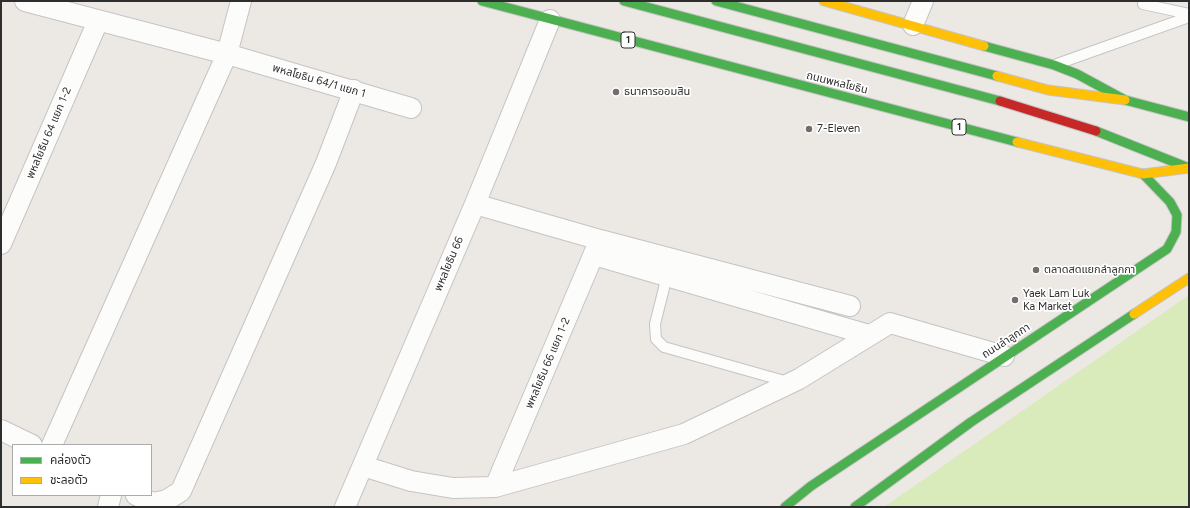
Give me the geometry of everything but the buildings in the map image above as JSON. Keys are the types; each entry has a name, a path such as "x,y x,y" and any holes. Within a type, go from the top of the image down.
{"main road":[{"name":"ถนนพหลโยธิน","path":"482,1 1143,174 1189,168"},
{"name":"ถนนพหลโยธิน","path":"624,1 1036,111 1106,134 1189,168"},
{"path":"716,1 1048,90 1092,97 1125,100 1189,117"},
{"path":"824,1 1054,65 1077,74 1125,100"},
{"name":"ถนนลำลูกกา","path":"786,507 811,486 1004,356 1082,307 1167,249 1176,232 1177,215 1170,202 1143,174"},
{"path":"855,507 971,422 1189,278"}],"street":[{"name":"พหลโยธิน 64/1 แยก 1","path":"25,1 227,54 354,90 411,108"},
{"path":"52,444 227,54 241,1"},
{"path":"913,26 923,1"},
{"name":"พหลโยธิน 66","path":"345,507 475,204 550,20"},
{"name":"พหลโยธิน 64 แยก 1-2","path":"1,244 98,21"},
{"path":"138,496 153,503 167,500 181,491 326,162 354,90"},
{"path":"475,204 597,248 667,276 869,335"},
{"path":"597,248 850,306"},
{"name":"พหลโยธิน 66 แยก 1-2","path":"495,486 597,248"},
{"path":"363,466 411,481 453,488 495,486 684,434 790,383 890,323 1004,356"},
{"path":"1,430 30,444"},
{"path":"108,507 111,496"}],"lane":[{"path":"1143,4 1189,16"},
{"path":"1054,65 1189,16"},
{"path":"667,276 655,324 656,340 664,346 790,383"}],"green space":[{"path":"1189,295 1189,507 884,507"}],"traffic: fast":[{"path":"482,1 1017,142"},
{"path":"624,1 1000,101"},
{"path":"716,1 997,76"},
{"path":"984,46 1054,65 1077,74 1125,100 1189,117"},
{"path":"1096,131 1189,168"},
{"path":"785,507 811,486 1167,249 1176,232 1177,215 1170,202 1143,174"},
{"path":"855,507 971,422 1134,314"}],"traffic: slow":[{"path":"824,1 984,46"},
{"path":"997,76 1048,90 1125,100"},
{"path":"1017,142 1143,174 1189,168"},
{"path":"1134,314 1189,278"}],"traffic: jam":[{"path":"1000,101 1096,131"}],"place":[{"name":"ธนาคารออมสิน","path":"616,92"},
{"name":"7-Eleven","path":"809,129"},
{"name":"ตลาดสดแยกลำลูกกา","path":"1036,270"},
{"name":"Yaek Lam Luk Ka Market","path":"1015,300"}]}
